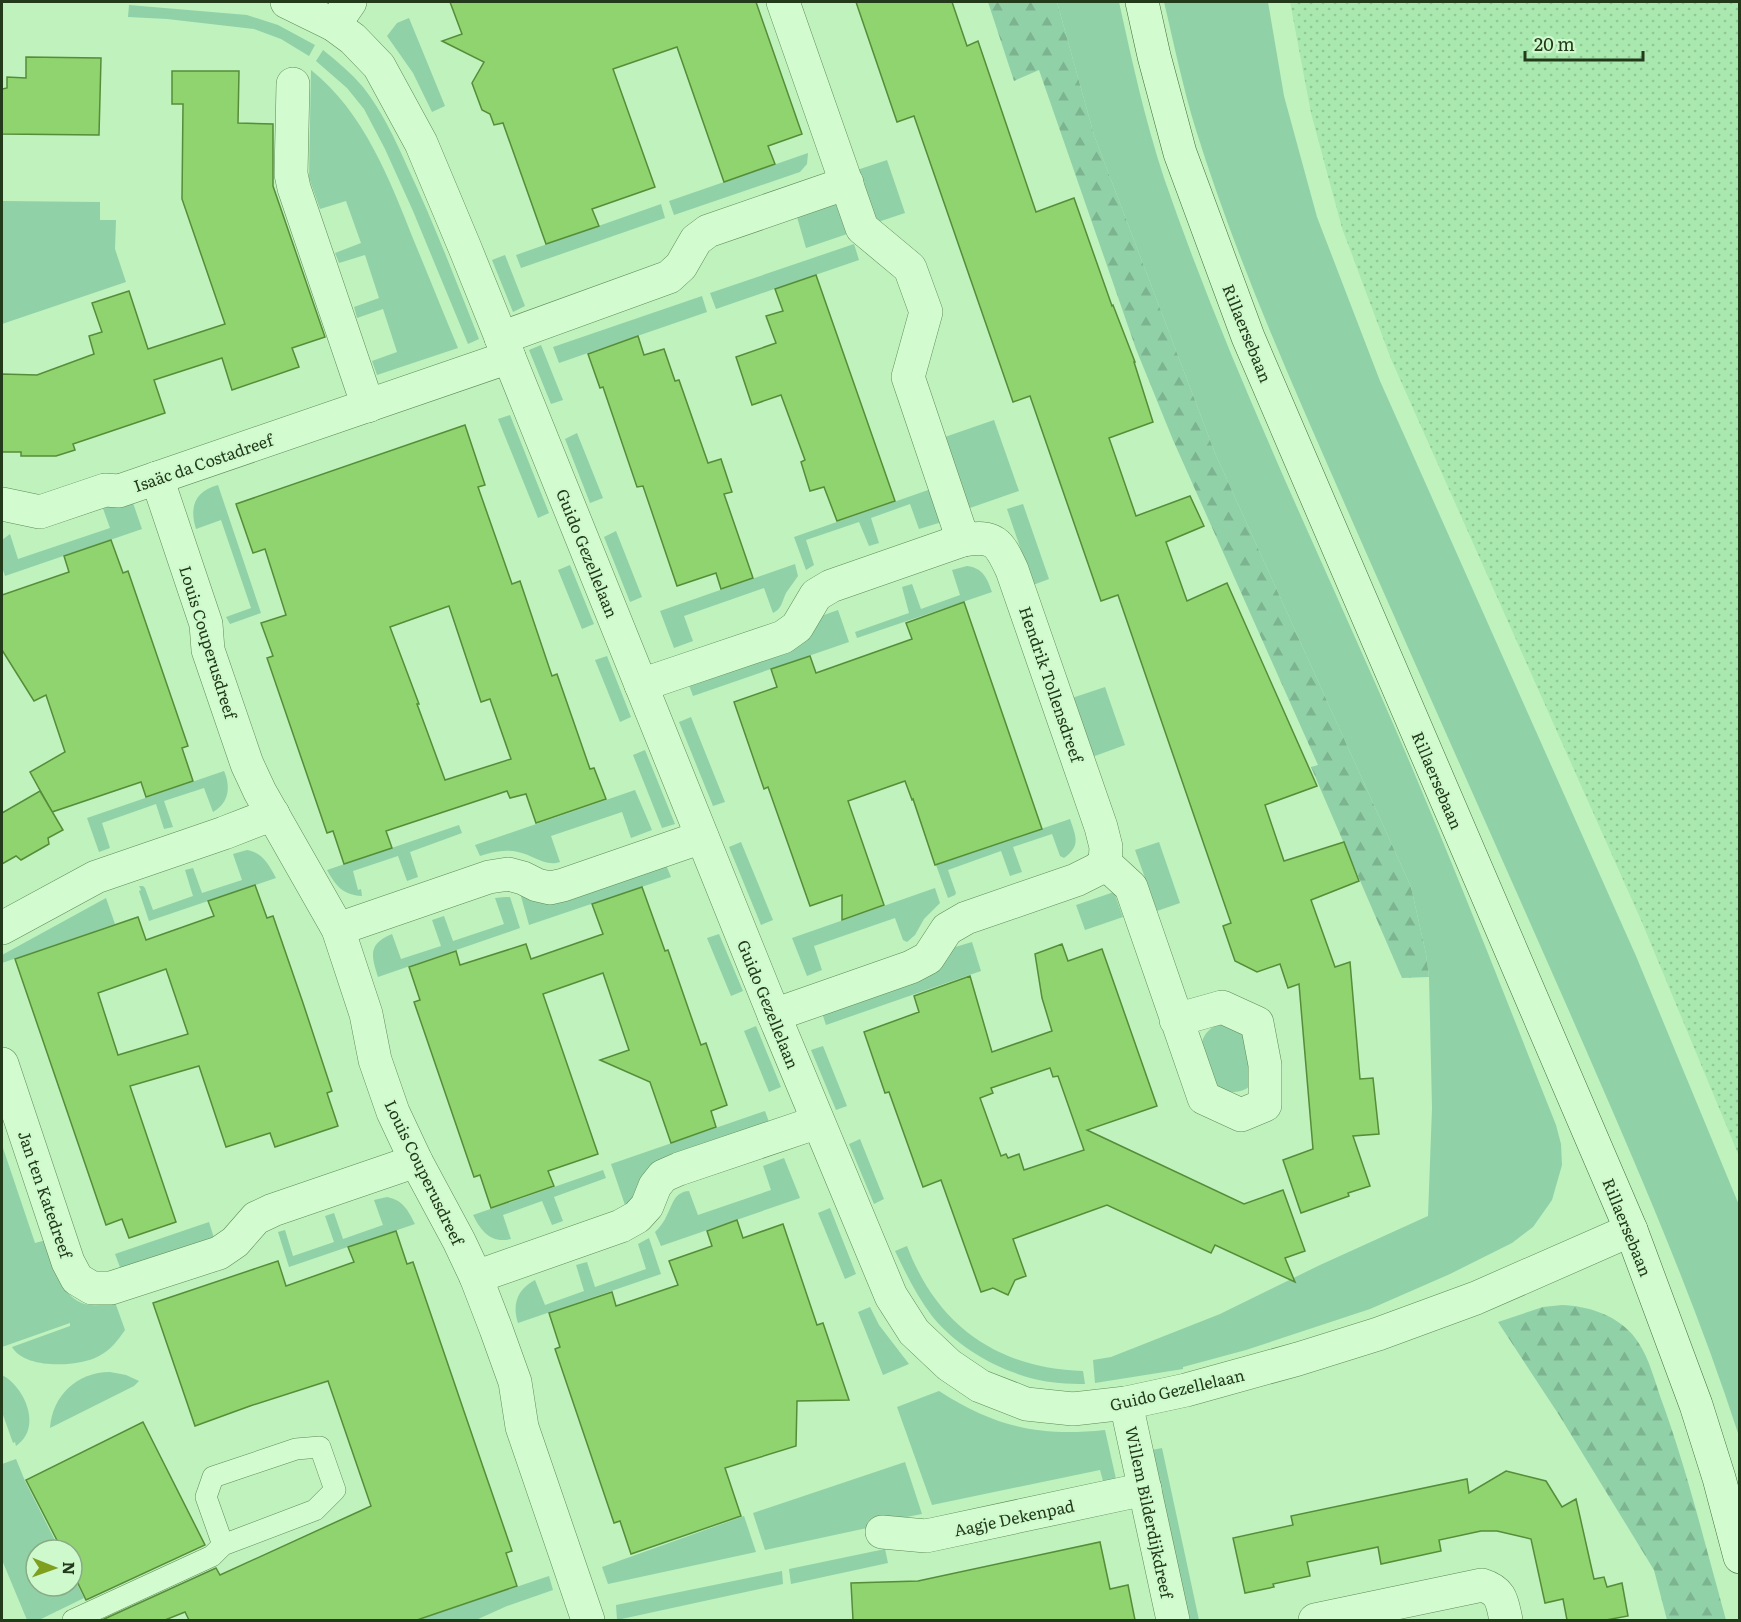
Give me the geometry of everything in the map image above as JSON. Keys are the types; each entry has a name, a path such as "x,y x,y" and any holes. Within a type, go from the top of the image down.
{"street":[{"name":"Guido Gezellelaan","path":"287,2 342,13 353,39 379,66 421,142 774,1015 891,1296 914,1332 949,1365 980,1386 1026,1404 1073,1409 1126,1403 1276,1366 1378,1334 1476,1298 1631,1230"},
{"path":"783,2 862,228 910,268 926,312 908,377 963,540"},
{"name":"Rillaersebaan","path":"1142,2 1180,153 1248,337 1631,1230 1696,1405 1740,1557"},
{"path":"293,84 291,174 294,188 368,406"},
{"path":"505,348 669,277 681,266 696,240 708,231 847,183"},
{"name":"Isaäc da Costadreef","path":"2,504 40,512 105,490 119,491 368,406 505,348"},
{"name":"Louis Couperusdreef","path":"157,478 206,624 208,650 247,764 260,792 338,929 366,1014 375,1060 393,1112 476,1276 514,1382 522,1427 588,1620"},
{"name":"Hendrik Tollensdreef","path":"641,685 783,637 797,627 816,595 831,586 963,540 979,538 992,540 1004,552 1012,570 1101,827 1106,848 1105,863"},
{"path":"2,928 96,877 273,814"},
{"path":"338,929 489,877 508,874 550,888 702,837"},
{"path":"774,1015 911,967 928,958 947,929 966,918 1076,880 1105,863 1131,887 1176,1020"},
{"name":"Jan ten Katedreef","path":"2,1064 68,1262 77,1279 92,1288 111,1288 219,1253 235,1242 256,1218 273,1210 416,1161"},
{"path":"476,1276 610,1229 637,1217 647,1206 655,1186 663,1176 818,1122"},
{"name":"Willem Bilderdijkdreef","path":"1126,1403 1173,1620"},
{"name":"Aagje Dekenpad","path":"882,1532 926,1536 1145,1489"},
{"path":"1315,1620 1482,1585 1494,1589 1501,1599 1506,1620"}],"lane":[{"path":"73,1620 212,1556 223,1545 315,1510 335,1490 320,1448 296,1449 213,1477 207,1497 223,1545"}],"green space":[{"path":"988,2 1057,2 1094,135 1215,453 1411,887 1429,977 1402,978 1311,767 1318,765 1173,440 1136,349 1039,70 1014,81"},
{"path":"1057,2 1119,2 1151,134 1187,243 1265,435 1401,741 1446,850 1556,1125 1561,1144 1562,1165 1552,1200 1533,1227 1512,1243 1450,1274 1370,1309 1246,1350 1183,1367 1183,1369 1095,1383 1093,1360 1111,1357 1220,1314 1428,1216 1432,1108 1429,977 1411,887 1215,453 1094,135"},
{"path":"1164,2 1268,2 1284,96 1317,217 1380,381 1636,956 1739,1205 1739,1436 1681,1275 1637,1169 1317,440 1252,286 1213,183 1196,130"},
{"path":"1290,2 1739,2 1739,1156 1641,920 1391,359 1342,228 1311,113"},
{"path":"129,5 247,15 278,25 315,45 309,56 281,39 254,29 128,17"},
{"path":"409,18 445,106 432,112 413,73 387,36 397,23"},
{"path":"323,50 363,87 388,125 426,209 479,339 468,344 385,149 364,109 347,88 316,61"},
{"path":"311,70 346,106 361,126 373,148 395,194 458,348 377,375 372,361 397,352 383,309 357,318 354,307 379,298 365,255 339,263 335,253 361,243 346,201 320,209 309,178"},
{"path":"808,153 807,164 800,172 674,215 669,201"},
{"path":"887,160 905,213 875,223 857,170"},
{"path":"2,201 100,202 100,220 116,220 115,249 126,282 2,324"},
{"path":"837,202 850,233 806,248 797,217"},
{"path":"661,204 665,218 521,268 516,255"},
{"path":"854,244 859,260 716,309 710,293"},
{"path":"505,255 525,306 513,312 492,260"},
{"path":"702,296 707,312 559,363 553,347"},
{"path":"541,345 563,400 551,404 529,350"},
{"path":"510,415 549,513 538,518 498,419"},
{"path":"994,420 1019,491 967,509 942,438"},
{"path":"577,433 603,498 590,503 565,439"},
{"path":"218,485 261,613 230,624 226,617 251,608 221,520 196,529 193,514 199,496 204,491"},
{"path":"931,489 942,522 919,529 910,504 871,518 879,543 869,546 859,522 806,540 814,565 806,570 794,537"},
{"path":"101,503 133,503 142,529 5,576 2,567 2,540 10,534 18,559 110,528"},
{"path":"1023,504 1049,579 1033,585 1007,509"},
{"path":"616,531 642,597 630,602 604,537"},
{"path":"795,564 798,576 776,611 773,613 764,588 684,616 693,641 674,648 660,611"},
{"path":"570,565 594,624 582,629 558,570"},
{"path":"967,566 984,574 992,592 857,638 855,632 909,613 902,587 912,584 921,609 960,595 952,570"},
{"path":"838,610 849,642 693,696 689,685 821,616"},
{"path":"607,656 631,717 620,722 595,660"},
{"path":"1105,687 1125,745 1092,757 1072,698"},
{"path":"691,717 725,802 713,806 679,722"},
{"path":"645,750 675,824 662,828 633,755"},
{"path":"224,771 227,794 222,804 213,812 204,788 164,801 173,827 164,829 156,804 102,823 110,848 99,852 87,818"},
{"path":"635,790 652,830 631,838 622,812 551,836 560,862 544,862 513,851 499,851 480,856 475,845"},
{"path":"1070,819 1076,841 1073,849 1064,858 1060,856 1052,834 1013,847 1022,872 1010,876 1001,851 948,870 956,893 948,898 936,865"},
{"path":"459,825 462,833 410,852 418,877 407,881 398,856 353,871 362,896 345,892 327,870"},
{"path":"741,842 773,920 761,925 729,847"},
{"path":"1159,842 1180,903 1157,911 1135,850"},
{"path":"247,850 261,857 276,878 149,921 139,886 145,888 153,910 193,896 185,870 193,868 202,893 242,880 233,854"},
{"path":"666,865 671,877 529,925 520,893"},
{"path":"935,888 940,903 924,919 915,935 907,942 903,940 895,918 814,946 822,970 807,976 792,938"},
{"path":"1114,892 1123,917 1085,930 1076,905"},
{"path":"510,897 520,928 378,977 373,951 384,938 392,934 401,959 441,946 432,920 444,916 453,941 504,924 495,898"},
{"path":"106,898 115,924 2,963 2,955"},
{"path":"719,934 743,991 731,996 707,938"},
{"path":"972,942 981,971 826,1025 822,1013 952,948"},
{"path":"1220,1024 1241,1033 1250,1045 1250,1086 1240,1091 1230,1092 1216,1084 1203,1052 1204,1037"},
{"path":"756,1026 781,1087 769,1092 744,1031"},
{"path":"823,1046 847,1106 836,1110 811,1050"},
{"path":"765,1111 769,1122 635,1196 626,1208 611,1164"},
{"path":"860,1139 884,1199 874,1204 849,1144"},
{"path":"2,1145 35,1243 46,1240 60,1280 66,1290 74,1299 85,1304 98,1305 115,1302 125,1330 111,1348 90,1360 67,1364 40,1363 28,1360 12,1347 70,1326 70,1323 2,1347"},
{"path":"784,1158 800,1198 661,1246 655,1232 680,1194 689,1191 698,1215 771,1190 763,1166"},
{"path":"603,1170 606,1178 554,1197 563,1221 552,1225 542,1201 503,1215 511,1239 492,1238 479,1226 473,1215"},
{"path":"387,1197 404,1206 415,1224 289,1267 278,1232 285,1230 293,1256 334,1242 325,1216 334,1213 343,1239 383,1225 374,1200"},
{"path":"830,1208 856,1274 845,1279 818,1213"},
{"path":"209,1222 214,1238 121,1270 115,1254"},
{"path":"649,1238 661,1274 518,1323 517,1298 524,1288 535,1280 545,1305 584,1291 576,1265 587,1262 595,1287 646,1269 638,1244"},
{"path":"907,1246 920,1275 936,1299 954,1320 975,1338 1024,1362 1083,1371 1085,1384 1046,1381 1020,1375 992,1363 953,1338 932,1316 895,1251"},
{"path":"1562,1305 1590,1309 1609,1316 1625,1327 1642,1348 1679,1451 1726,1620 1667,1620 1654,1570 1559,1415 1498,1322 1543,1307"},
{"path":"870,1307 879,1325 909,1364 883,1375 858,1312"},
{"path":"110,1372 126,1375 139,1381 134,1386 50,1428 56,1406 68,1388 87,1376"},
{"path":"2,1375 18,1389 28,1408 30,1419 28,1429 24,1438 16,1446 2,1412"},
{"path":"939,1391 979,1413 1018,1427 1059,1432 1105,1430 1116,1479 1103,1481 1100,1470 932,1505 897,1407"},
{"path":"1162,1448 1199,1620 1189,1620 1152,1450"},
{"path":"16,1459 54,1538 24,1538 24,1598 84,1598 39,1620 27,1620 2,1560 2,1464"},
{"path":"905,1462 922,1514 765,1550 753,1513"},
{"path":"744,1516 756,1552 608,1584 602,1567"},
{"path":"885,1549 888,1563 791,1584 789,1569"},
{"path":"782,1571 783,1584 617,1620 616,1605"},
{"path":"549,1576 553,1590 476,1620 417,1620"}],"building":[{"path":"450,2 756,2 802,134 768,146 775,164 724,182 677,47 613,69 655,187 592,209 599,226 546,244 503,123 494,125 490,114 482,110 472,83 484,62 442,41 462,34"},
{"path":"856,2 952,2 967,46 978,41 1036,212 1074,198 1112,306 1135,362 1153,422 1109,438 1136,516 1190,496 1204,526 1166,542 1187,601 1227,583 1317,786 1265,805 1284,861 1344,842 1359,881 1311,900 1335,967 1350,962 1360,1079 1373,1078 1379,1134 1353,1136 1370,1186 1348,1193 1349,1196 1301,1213 1283,1160 1313,1149 1299,984 1288,988 1280,964 1257,972 1235,961 1223,926 1231,923 1118,595 1101,601 1030,396 1013,402 914,116 897,122"},
{"path":"26,57 101,58 99,135 2,134 2,89 7,88 7,77 26,78"},
{"path":"172,71 239,71 238,123 273,124 273,186 325,337 292,348 299,367 232,390 222,358 154,380 165,413 73,444 75,450 56,456 21,456 21,452 2,452 2,374 37,375 94,354 89,336 102,332 92,303 129,291 148,349 225,324 182,199 183,104 172,104"},
{"path":"816,275 895,501 837,521 824,487 810,491 801,462 805,460 781,395 752,405 736,357 776,343 766,316 783,311 775,289"},
{"path":"638,336 644,355 664,349 675,381 679,380 708,463 721,459 732,492 724,494 753,578 721,589 716,573 677,586 643,486 637,487 603,387 600,388 588,354"},
{"path":"465,425 485,485 478,487 512,584 520,581 552,676 557,674 590,769 594,768 606,799 536,823 526,794 510,798 507,791 386,831 392,848 344,864 333,831 327,833 267,658 273,656 261,623 286,615 265,549 253,553 236,504","holes":["449,606 481,702 490,699 511,759 445,780 390,627"]},
{"path":"111,540 123,573 128,571 188,746 182,748 193,781 146,797 141,782 52,812 30,772 65,752 46,695 34,701 2,650 2,595 69,572 64,556"},
{"path":"964,602 1042,829 935,865 905,781 848,801 884,905 842,920 842,895 810,906 768,787 764,789 734,702 777,687 771,669 810,656 816,673 912,639 906,623"},
{"path":"40,791 63,830 48,838 49,844 21,860 16,856 2,864 2,813"},
{"path":"255,885 267,918 273,916 332,1091 327,1093 338,1126 275,1147 270,1133 226,1147 199,1066 130,1086 176,1222 129,1238 122,1219 106,1225 15,959 138,917 146,940 214,916 208,901","holes":["166,969 188,1034 118,1055 98,993"]},
{"path":"642,887 665,951 668,950 701,1045 706,1043 727,1105 711,1111 716,1127 671,1143 650,1082 600,1060 629,1050 603,973 543,994 598,1154 548,1171 554,1186 491,1208 480,1175 474,1177 414,1002 420,1000 409,967 456,951 460,965 526,944 531,959 603,934 592,904"},
{"path":"1062,944 1068,961 1102,949 1157,1106 1087,1130 1244,1204 1283,1190 1305,1251 1285,1258 1295,1282 1215,1245 1211,1253 1107,1205 1013,1239 1026,1276 1015,1280 1008,1295 993,1288 981,1292 941,1180 923,1187 889,1092 885,1093 864,1032 919,1012 914,996 970,976 992,1052 1052,1031 1042,998 1035,954","holes":["1050,1068 1053,1077 1058,1076 1084,1150 1024,1170 1019,1154 1008,1158 1006,1154 1001,1156 980,1098 993,1093 991,1088"]},
{"path":"737,1220 743,1238 783,1224 817,1325 823,1323 849,1400 797,1401 796,1446 725,1468 741,1516 631,1554 620,1521 614,1523 555,1349 560,1347 549,1313 612,1292 616,1306 678,1285 669,1261 712,1246 707,1231"},
{"path":"396,1231 407,1264 413,1262 512,1551 506,1553 517,1586 417,1620 189,1620 185,1612 165,1620 102,1620 216,1568 220,1575 371,1506 328,1381 195,1426 153,1303 278,1261 286,1286 354,1262 348,1247"},
{"path":"143,1422 205,1545 86,1600 84,1596 84,1538 56,1538 26,1480"},
{"path":"1506,1471 1546,1481 1562,1507 1576,1499 1594,1579 1604,1577 1607,1587 1622,1583 1628,1616 1606,1620 1567,1620 1563,1599 1545,1603 1531,1539 1497,1531 1481,1531 1439,1540 1441,1551 1381,1564 1378,1547 1307,1562 1310,1576 1245,1593 1233,1538 1293,1525 1291,1516 1467,1479 1469,1493"},
{"path":"1100,1542 1110,1589 1128,1585 1135,1620 853,1620 851,1583 918,1581"}]}
